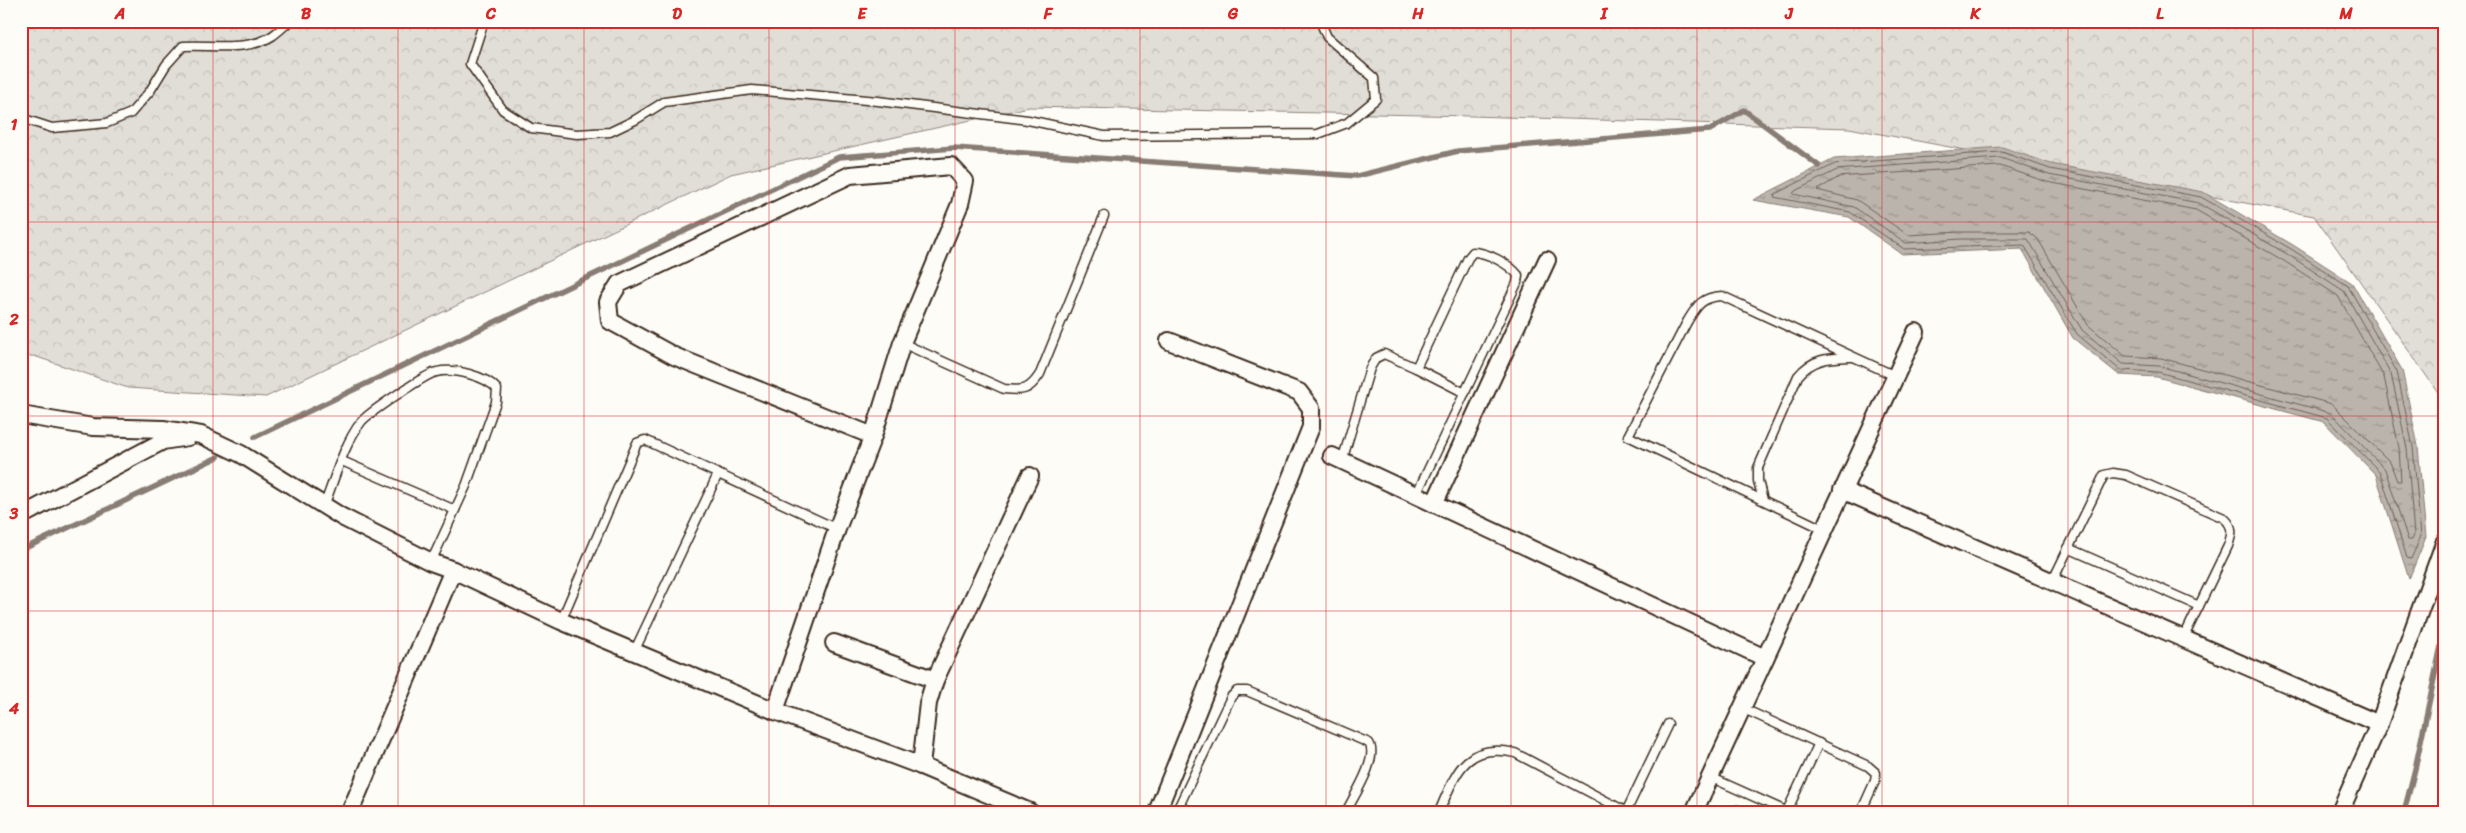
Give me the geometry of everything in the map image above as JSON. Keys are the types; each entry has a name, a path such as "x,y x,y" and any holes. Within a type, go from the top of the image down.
{"street":[{"path":"775,711 837,528 873,436 902,343 960,204 966,181 951,166 850,175 619,284 608,302 610,321 674,356 873,436"},
{"path":"1434,504 1547,260"},
{"path":"1694,812 1823,529 1916,332"},
{"path":"1157,812 1311,427 1311,408 1299,392 1169,341"},
{"path":"21,415 93,427 163,429 202,435 241,454 324,506 430,562 453,570 561,621 634,652 775,711 921,766 1020,810"},
{"path":"22,514 163,442 202,435"},
{"path":"1337,458 1765,658"},
{"path":"921,766 928,703 935,680 1030,476"},
{"path":"1842,490 2379,724"},
{"path":"2340,812 2379,724 2445,542"},
{"path":"350,812 453,570"},
{"path":"834,644 935,680"}],"lane":[{"path":"21,118 52,128 107,123 131,112 150,91 166,65 183,46 205,44 234,47 271,37 290,21"},
{"path":"481,21 482,28 470,64 503,110 531,128 577,134 610,132 635,120 664,102 752,90 878,101 1028,120 1104,136 1318,134 1347,123 1376,99 1374,78 1326,37 1320,21"},
{"path":"902,343 1004,389 1021,390 1032,386 1040,374 1104,216"},
{"path":"1416,368 1468,258 1473,252 1481,252 1514,269 1518,275 1517,283 1416,495"},
{"path":"1823,529 1628,436 1687,322 1697,306 1708,297 1722,296 1895,376"},
{"path":"1337,458 1370,368 1376,358 1384,354 1465,393"},
{"path":"1763,500 1758,482 1758,468 1798,376 1806,366 1822,358 1854,357"},
{"path":"324,506 361,421 392,398 436,372 468,374 490,381 497,389 496,402 466,486 430,562"},
{"path":"561,621 637,443 645,440 837,528"},
{"path":"342,462 455,510"},
{"path":"2052,582 2104,475 2113,473 2126,475 2224,518 2230,523 2232,533 2228,546 2183,638"},
{"path":"634,652 718,474"},
{"path":"2068,548 2199,606"},
{"path":"1193,812 1177,809 1231,697 1237,692 1247,691 1369,743 1372,748 1372,758 1346,812"},
{"path":"1742,708 1868,766 1876,773 1875,782 1861,812"},
{"path":"1440,812 1456,773 1483,751 1501,750 1515,753 1627,812 1668,724"},
{"path":"1710,777 1788,812 1819,743"},
{"path":"1728,812 1738,810 1742,812"}],"green space":[{"path":"21,21 2445,21 2442,398 2314,216 1849,128 1472,116 1029,107 731,174 266,397 128,388 34,356 21,357"}],"water":[{"path":"2002,147 2051,164 2203,192 2293,245 2352,283 2402,370 2418,446 2426,537 2409,579 2376,475 2324,422 2157,377 2119,375 2073,338 2022,249 1902,254 1849,217 1753,200 1834,159"}],"waterway":[{"path":"255,437 839,157 954,148 1357,176 1458,151 1710,130 1744,110 1819,166"},
{"path":"21,550 218,457"},
{"path":"2404,812 2441,646"}]}
